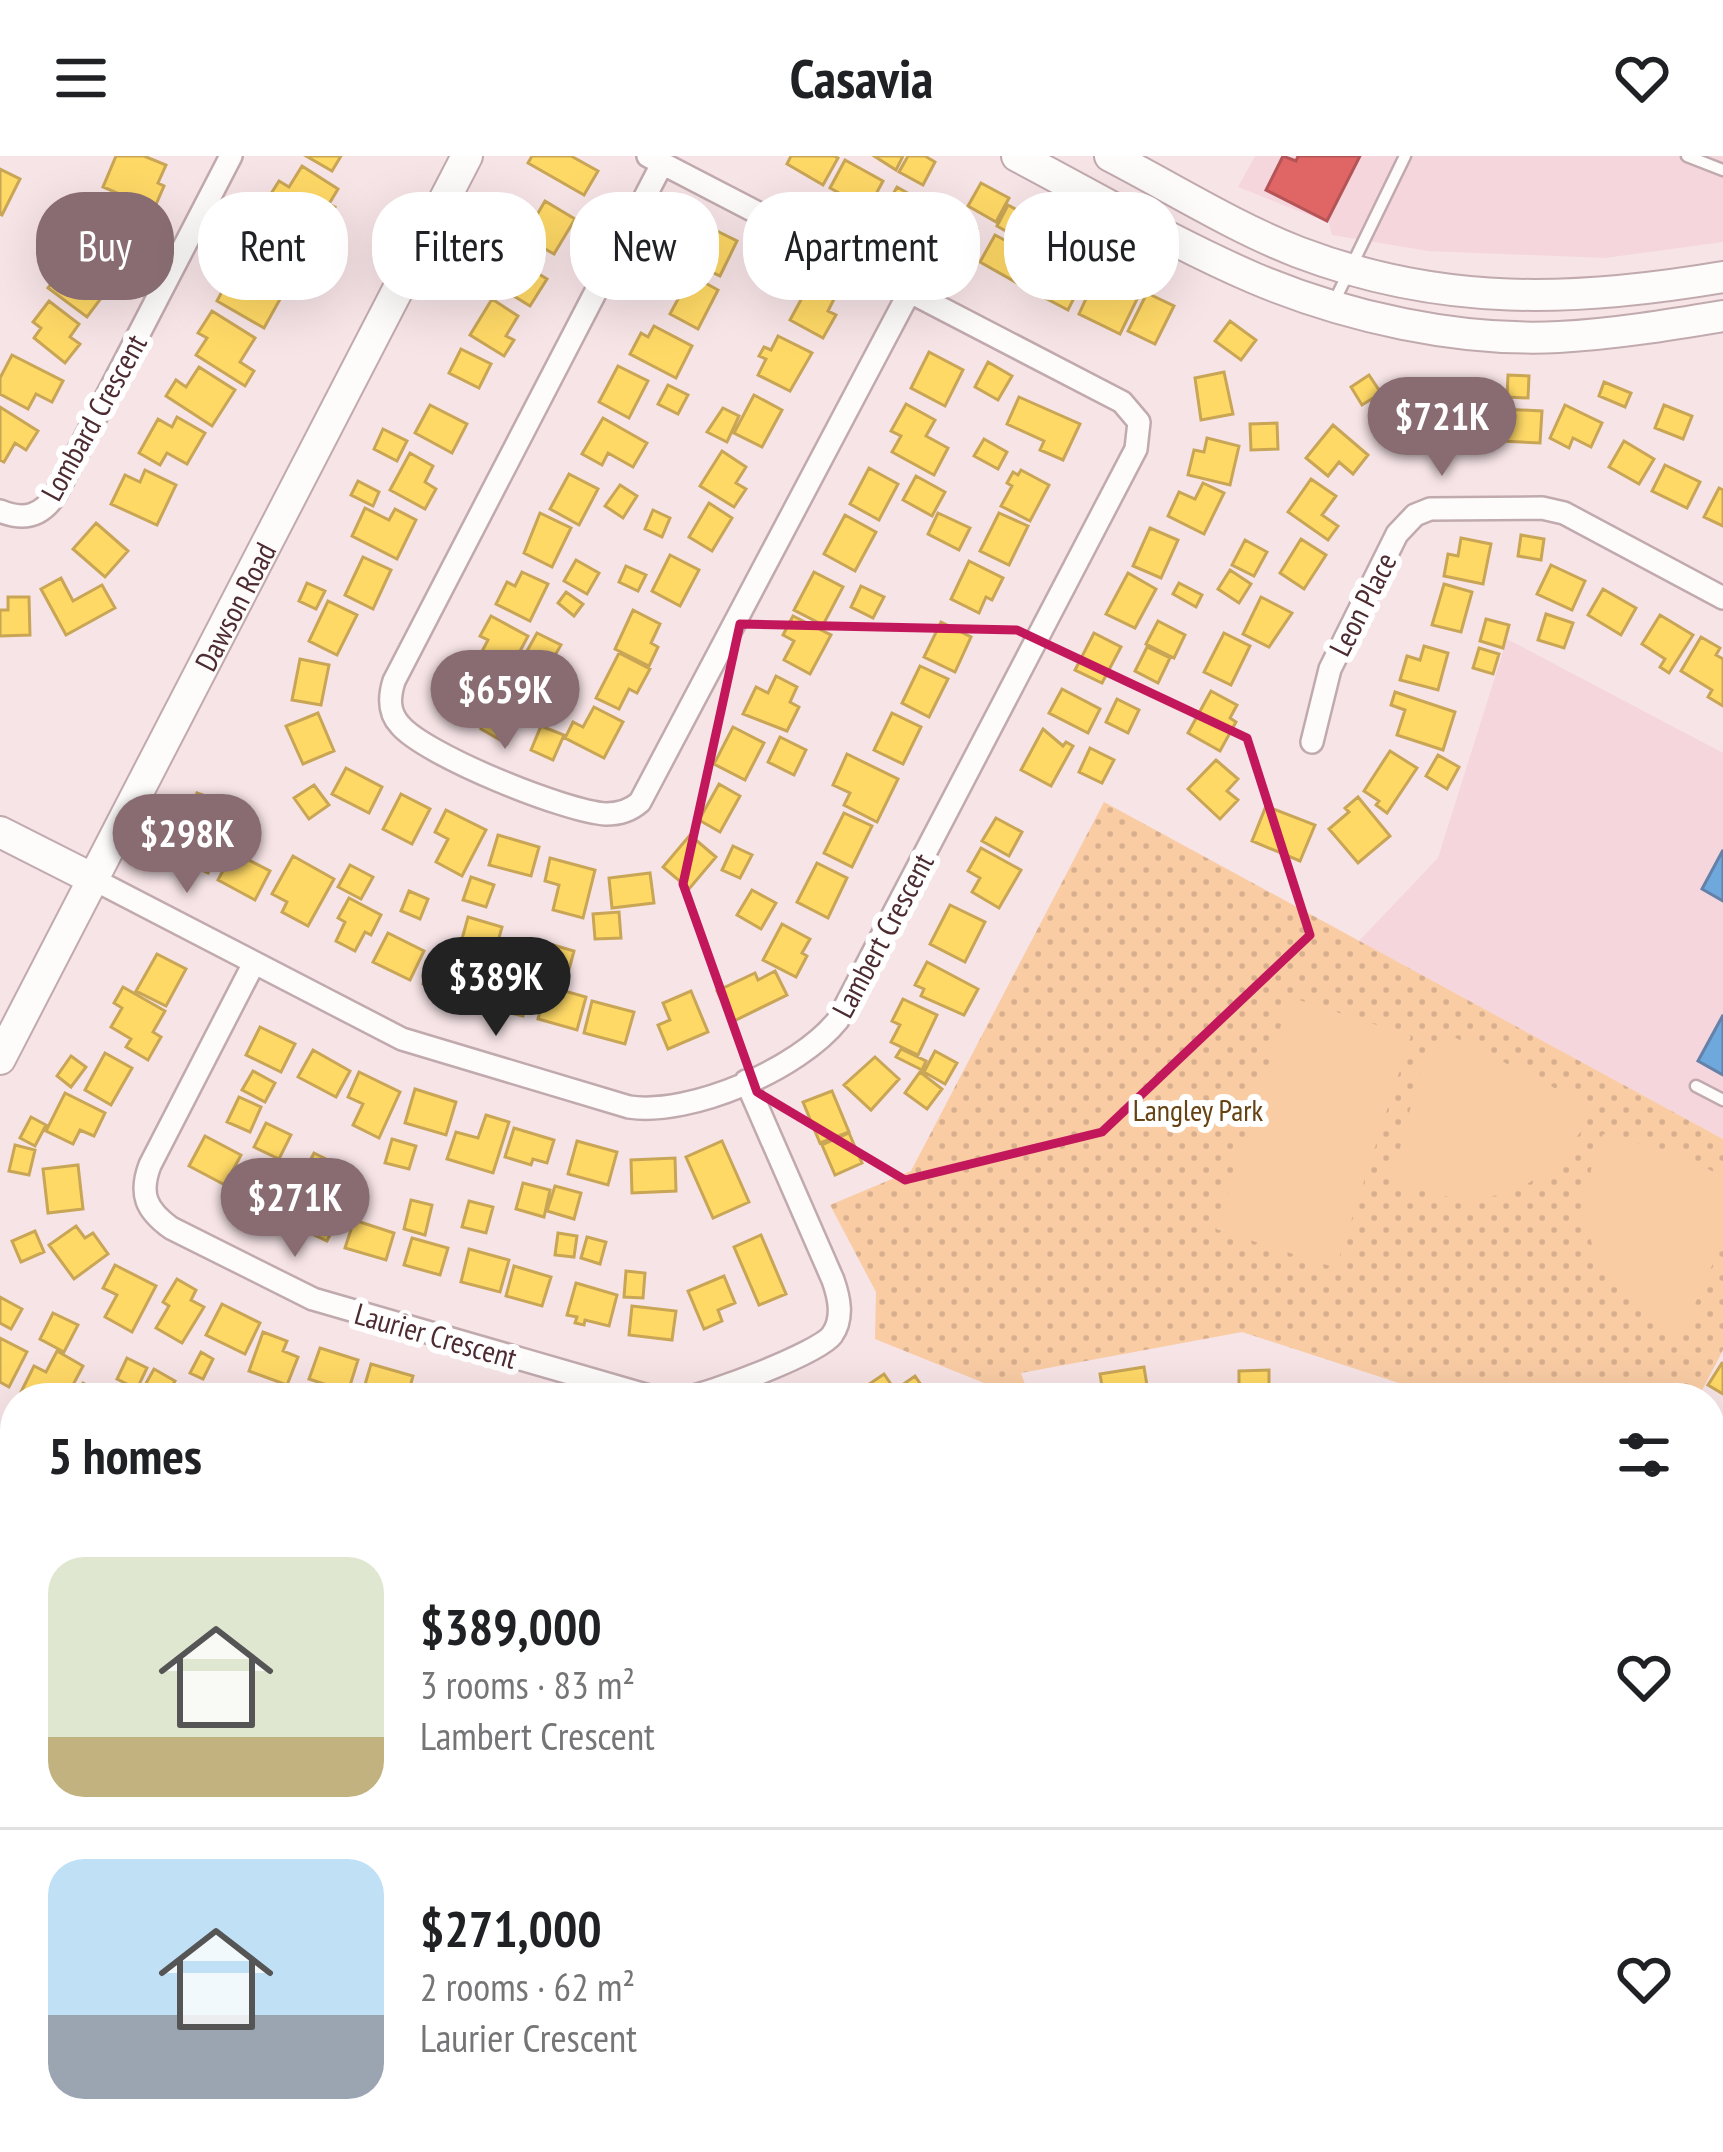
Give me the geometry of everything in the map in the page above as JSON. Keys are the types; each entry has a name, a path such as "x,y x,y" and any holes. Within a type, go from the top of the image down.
{"main road":[{"name":"Dawson Road","path":"0,1058 467,156"},
{"path":"1017,156 1255,278 1333,305 1423,326 1512,336 1577,335 1723,316"},
{"path":"1110,156 1295,250 1425,287 1533,297 1600,295 1723,277"},
{"path":"0,832 92,879"}],"street":[{"name":"Lombard Crescent","path":"0,511 34,515 56,494 231,156"},
{"name":"Lambert Crescent","path":"743,205 655,160 394,681 390,694 393,715 418,740 510,785 596,813 623,812 640,802 905,300"},
{"name":"Lambert Crescent","path":"92,879 418,1046 617,1104 666,1109 746,1081 804,1054 838,1020 1139,441 1139,422 1122,402 927,300"},
{"name":"Leon Place","path":"1312,742 1330,669 1397,534 1414,515 1430,509 1542,508 1564,513 1723,598"},
{"name":"Laurier Crescent","path":"254,963 149,1165 143,1189 151,1212 171,1228 313,1299 604,1383"},
{"path":"724,1383 810,1351 832,1335 838,1322 833,1280 746,1081"}],"lane":[{"path":"1333,305 1406,156"},
{"path":"1687,156 1723,170"},
{"path":"1696,1086 1723,1100"}],"highlighted area":[{"path":"740,624 1017,630 1247,738 1310,935 1102,1132 905,1180 757,1092 683,884"}],"shaded area":[{"path":"1255,156 1723,156 1723,242 1605,258 1428,251 1332,235 1329,223 1238,187"},
{"path":"1507,639 1723,753 1723,1139 1359,941 1438,858"}],"green space":[{"name":"Langley Park","path":"1104,802 1723,1139 1723,1350 1706,1383 1399,1383 1242,1332 1021,1373 1025,1383 984,1383 875,1339 876,1292 830,1205 911,1171"},
{"path":"1290,997 1411,1036 1336,1268 1216,1229"},
{"path":"1450,1035 1594,1108 1557,1162 1510,1192 1455,1197 1392,1179 1423,1059 1432,1045"},
{"path":"1603,1134 1680,1154 1723,1177 1723,1241 1682,1333 1627,1298 1595,1252 1587,1197"}],"building: Homes":[{"path":"116,156 144,156 166,165 158,183 164,186 161,192 115,192 103,187"},
{"path":"306,156 341,156 332,171"},
{"path":"532,156 571,156 598,171 586,192 579,192 528,163"},
{"path":"791,156 838,158 823,185 787,164"},
{"path":"874,156 903,156 896,170"},
{"path":"908,156 925,156 935,162 923,185 899,172"},
{"path":"845,160 883,181 877,192 830,188"},
{"path":"302,166 338,189 272,192 279,181 289,187"},
{"path":"0,169 20,179 2,215 0,214"},
{"path":"981,183 1004,195 996,222 980,213 980,192 976,192"},
{"path":"546,202 570,216 570,227 554,254 546,249"},
{"path":"719,232 737,241 719,276"},
{"path":"995,235 1004,240 1004,276 980,262"},
{"path":"64,300 100,300 87,317"},
{"path":"218,300 280,300 264,328"},
{"path":"491,300 518,316 506,336 514,340 504,356 470,335"},
{"path":"678,300 713,300 698,329 670,314"},
{"path":"801,300 834,300 828,311 836,315 823,338 790,320"},
{"path":"1049,300 1073,300 1068,310"},
{"path":"1085,300 1137,300 1120,334 1079,314"},
{"path":"1144,300 1174,306 1155,344 1128,331"},
{"path":"49,301 79,324 70,337 80,344 65,363 34,338 41,328 33,322"},
{"path":"212,311 255,338 240,362 254,371 245,386 196,355 207,338 198,333"},
{"path":"1230,321 1256,340 1241,360 1215,341"},
{"path":"654,326 692,346 676,378 630,354 641,333 648,337"},
{"path":"778,336 812,353 790,391 758,375 766,359 759,356 764,347 771,350"},
{"path":"461,349 491,364 479,388 449,373"},
{"path":"929,352 963,370 945,406 911,388"},
{"path":"12,355 63,381 52,402 36,394 28,409 0,394 0,378"},
{"path":"988,362 1012,376 998,400 975,387"},
{"path":"618,366 648,381 629,418 599,402"},
{"path":"199,367 235,390 212,426 166,396 176,380 186,387"},
{"path":"1224,372 1233,414 1201,420 1195,378"},
{"path":"1369,375 1381,393 1362,405 1351,387"},
{"path":"1508,375 1529,376 1528,398 1507,397"},
{"path":"1604,382 1631,393 1625,407 1599,396"},
{"path":"668,385 688,395 678,414 658,404"},
{"path":"754,395 782,410 762,447 734,433"},
{"path":"1443,396 1496,398 1495,425 1473,424 1472,444 1441,443"},
{"path":"1019,397 1080,424 1063,460 1040,450 1044,441 1007,424"},
{"path":"1428,403 1429,435 1385,435 1384,404"},
{"path":"906,404 935,420 926,436 948,448 934,475 892,452 901,436 891,431"},
{"path":"430,405 467,424 452,453 415,433"},
{"path":"1565,405 1602,423 1591,447 1573,438 1569,448 1550,438"},
{"path":"1664,405 1692,416 1683,439 1655,428"},
{"path":"0,407 38,431 26,450 15,443 4,462 0,460"},
{"path":"723,408 739,416 727,442 707,432"},
{"path":"1503,409 1542,411 1540,443 1501,441"},
{"path":"177,417 205,433 187,464 167,453 160,465 139,453 158,419 172,427"},
{"path":"603,418 647,443 633,467 608,453 602,465 582,454"},
{"path":"1277,423 1278,449 1251,450 1250,424"},
{"path":"1333,425 1368,455 1353,474 1339,462 1328,476 1306,458"},
{"path":"383,429 407,441 397,461 374,449"},
{"path":"1207,438 1239,446 1230,485 1188,475 1194,450 1204,452"},
{"path":"984,439 1007,452 998,469 974,456"},
{"path":"1624,441 1654,459 1639,484 1609,467"},
{"path":"722,451 746,467 736,483 746,489 734,507 700,486"},
{"path":"410,453 433,466 425,482 436,489 425,509 390,490"},
{"path":"1665,465 1700,482 1687,508 1652,491"},
{"path":"869,468 898,484 879,520 850,504"},
{"path":"145,470 176,485 157,525 111,504 125,475 140,482"},
{"path":"1021,470 1049,485 1030,521 1001,506 1012,486 1007,483 1013,472 1018,475"},
{"path":"569,474 598,489 579,525 550,509"},
{"path":"916,476 945,492 932,516 903,500"},
{"path":"1311,479 1336,496 1322,515 1338,526 1328,540 1288,512"},
{"path":"358,481 379,492 373,506 351,495"},
{"path":"1203,483 1224,493 1204,534 1168,516 1179,492 1195,499"},
{"path":"620,485 637,496 623,518 605,506"},
{"path":"1719,488 1723,490 1723,526 1704,517"},
{"path":"709,503 732,518 712,551 689,537"},
{"path":"365,508 389,520 395,509 416,520 397,559 352,536"},
{"path":"653,510 670,518 662,537 645,529"},
{"path":"540,513 571,528 552,567 524,553"},
{"path":"938,513 970,528 959,550 928,534"},
{"path":"999,513 1028,526 1009,565 980,551"},
{"path":"845,515 876,532 855,571 824,554"},
{"path":"96,523 128,551 105,577 73,549"},
{"path":"1150,528 1178,540 1161,578 1133,566"},
{"path":"1521,535 1544,539 1541,560 1518,556"},
{"path":"1461,538 1491,544 1483,584 1444,576 1448,554 1458,556"},
{"path":"1301,539 1326,555 1304,589 1280,573"},
{"path":"1245,540 1267,552 1254,576 1232,565"},
{"path":"670,555 699,570 680,606 652,591"},
{"path":"363,557 391,570 373,609 345,595"},
{"path":"576,560 599,573 587,594 564,581"},
{"path":"969,561 1003,578 979,613 951,599"},
{"path":"1551,565 1585,581 1572,610 1537,594"},
{"path":"626,566 646,575 638,591 619,582"},
{"path":"1230,570 1251,584 1239,603 1218,589"},
{"path":"522,572 548,584 530,621 496,604 507,582 515,586"},
{"path":"814,572 843,587 823,625 794,610"},
{"path":"1128,573 1156,589 1135,628 1106,614"},
{"path":"61,578 73,601 102,585 115,608 66,635 41,589"},
{"path":"307,583 325,591 316,609 299,601"},
{"path":"1179,583 1202,595 1196,607 1173,594"},
{"path":"1444,584 1472,592 1461,632 1432,625"},
{"path":"861,586 884,597 873,618 851,607"},
{"path":"1603,589 1636,608 1621,635 1588,615"},
{"path":"566,592 583,604 574,616 558,603"},
{"path":"8,597 29,597 30,635 0,636 0,610 8,610"},
{"path":"1261,597 1292,613 1269,647 1243,634"},
{"path":"328,601 357,615 337,655 309,641"},
{"path":"633,610 660,624 651,643 658,647 649,666 615,649"},
{"path":"1546,614 1573,623 1564,648 1538,640"},
{"path":"1660,615 1693,635 1669,673 1660,667 1665,659 1642,644"},
{"path":"491,616 528,636 509,672 479,657 488,640 480,636"},
{"path":"793,616 831,635 810,674 784,660 794,641 783,635"},
{"path":"1486,619 1509,625 1503,648 1480,641"},
{"path":"1158,621 1185,635 1174,658 1146,644"},
{"path":"941,622 971,637 955,672 924,657"},
{"path":"537,633 561,645 550,664 527,651"},
{"path":"1094,633 1121,647 1102,683 1075,670"},
{"path":"1224,633 1250,646 1231,685 1204,672"},
{"path":"1701,637 1720,648 1716,655 1723,659 1723,706 1708,697 1712,690 1681,671"},
{"path":"1424,646 1448,653 1438,690 1400,680 1407,656 1420,660"},
{"path":"1147,647 1170,658 1158,683 1135,671"},
{"path":"1479,648 1499,654 1493,674 1473,668"},
{"path":"619,653 650,669 637,693 629,689 619,709 596,698"},
{"path":"300,659 329,665 321,705 292,700"},
{"path":"920,666 948,679 929,717 902,703"},
{"path":"461,667 498,687 483,716 446,696"},
{"path":"776,676 797,687 790,702 799,707 787,731 743,714 756,687 768,693"},
{"path":"1062,689 1100,709 1088,733 1049,713"},
{"path":"1211,691 1237,705 1230,718 1236,722 1220,751 1188,733"},
{"path":"1395,692 1455,712 1443,750 1397,735 1405,710 1391,705"},
{"path":"1117,699 1139,710 1128,733 1106,722"},
{"path":"594,707 623,722 604,758 565,738 573,722 583,727"},
{"path":"491,711 517,726 507,744 481,729"},
{"path":"318,713 334,751 303,764 286,726"},
{"path":"892,713 921,727 903,764 874,750"},
{"path":"541,726 564,735 553,760 531,750"},
{"path":"733,727 764,743 745,780 714,764"},
{"path":"1043,729 1063,746 1066,742 1073,746 1051,786 1021,770"},
{"path":"780,737 806,750 794,775 768,762"},
{"path":"1090,748 1114,760 1102,783 1079,772"},
{"path":"1390,751 1417,768 1387,813 1364,791"},
{"path":"847,754 898,779 877,822 844,805 850,793 833,785"},
{"path":"1438,755 1459,767 1447,789 1426,776"},
{"path":"1216,760 1238,779 1227,791 1238,800 1220,819 1188,789"},
{"path":"346,768 382,787 369,813 332,794"},
{"path":"719,784 740,796 720,832 699,820"},
{"path":"314,785 329,805 309,819 294,798"},
{"path":"197,793 219,801 211,823 189,815"},
{"path":"401,794 430,809 412,844 383,829"},
{"path":"1358,797 1390,836 1358,863 1329,829"},
{"path":"1266,806 1315,825 1300,861 1252,841"},
{"path":"446,810 486,830 462,876 436,862 448,839 435,832"},
{"path":"844,813 872,826 852,867 824,853"},
{"path":"996,818 1022,832 1009,856 982,841"},
{"path":"187,833 220,849 208,873 176,857"},
{"path":"498,835 539,847 531,876 489,865"},
{"path":"690,835 716,857 689,889 663,867"},
{"path":"733,846 752,855 740,878 722,870"},
{"path":"981,848 1021,870 999,908 972,892 980,878 968,871"},
{"path":"233,852 270,871 255,900 218,880"},
{"path":"293,856 334,879 308,926 282,912 287,902 272,894"},
{"path":"550,858 595,870 583,918 553,910 559,885 545,881"},
{"path":"817,863 847,878 828,918 797,902"},
{"path":"350,865 373,877 361,899 338,887"},
{"path":"650,873 654,903 612,908 609,878"},
{"path":"471,877 494,885 486,907 463,900"},
{"path":"752,890 776,903 761,929 737,915"},
{"path":"409,891 428,899 420,919 401,911"},
{"path":"349,898 381,915 371,935 365,932 355,951 336,941 345,922 338,918"},
{"path":"950,905 985,922 965,962 930,944"},
{"path":"619,912 621,938 595,939 593,914"},
{"path":"468,917 502,927 494,956 460,946"},
{"path":"782,924 810,939 796,977 763,960"},
{"path":"388,933 424,951 410,980 373,962"},
{"path":"550,944 574,951 567,977 543,970"},
{"path":"157,954 186,969 166,1006 136,991"},
{"path":"432,955 471,967 462,997 423,984"},
{"path":"927,962 978,989 964,1015 921,996 924,989 915,985"},
{"path":"495,970 533,980 523,1016 486,1007"},
{"path":"775,971 787,995 732,1022 717,991 755,973 758,980"},
{"path":"547,986 586,997 577,1030 538,1019"},
{"path":"123,987 165,1011 153,1032 161,1037 148,1060 126,1047 131,1039 111,1027 122,1008 114,1003"},
{"path":"691,991 708,1032 668,1049 658,1025 670,1020 663,1003"},
{"path":"903,999 937,1015 918,1055 891,1042 900,1025 892,1021"},
{"path":"592,1001 634,1012 625,1044 584,1033"},
{"path":"260,1027 295,1044 281,1072 246,1055"},
{"path":"901,1049 926,1061 922,1070 896,1057"},
{"path":"313,1050 350,1071 336,1097 298,1077"},
{"path":"935,1051 957,1063 945,1084 924,1072"},
{"path":"105,1053 132,1068 111,1105 85,1090"},
{"path":"71,1056 86,1067 71,1087 57,1076"},
{"path":"875,1057 899,1079 871,1110 844,1085"},
{"path":"253,1071 275,1083 265,1102 242,1090"},
{"path":"359,1072 400,1092 379,1138 353,1125 363,1104 348,1097"},
{"path":"920,1072 942,1089 927,1109 905,1093"},
{"path":"415,1089 456,1102 446,1135 405,1123"},
{"path":"832,1091 849,1132 820,1143 803,1102"},
{"path":"65,1093 105,1113 94,1136 80,1130 73,1144 46,1131"},
{"path":"239,1097 261,1107 250,1132 227,1122"},
{"path":"486,1115 509,1122 493,1173 447,1159 456,1132 478,1138"},
{"path":"31,1117 46,1125 35,1146 20,1138"},
{"path":"266,1123 291,1135 279,1159 254,1147"},
{"path":"514,1128 554,1140 547,1163 533,1159 531,1165 505,1157"},
{"path":"849,1133 862,1163 835,1175 822,1145"},
{"path":"205,1136 241,1155 225,1185 189,1166"},
{"path":"392,1139 416,1146 409,1169 385,1163"},
{"path":"577,1141 617,1152 608,1185 568,1174"},
{"path":"722,1141 749,1202 713,1218 686,1157"},
{"path":"15,1145 35,1150 29,1175 9,1171"},
{"path":"314,1153 334,1163 322,1188 301,1178"},
{"path":"675,1158 676,1191 632,1193 631,1160"},
{"path":"78,1165 83,1209 48,1213 43,1169"},
{"path":"274,1165 291,1174 274,1216 238,1198 253,1168 269,1176"},
{"path":"523,1183 550,1190 544,1217 516,1209"},
{"path":"555,1186 581,1193 574,1219 547,1211"},
{"path":"303,1195 341,1213 327,1241 289,1223"},
{"path":"411,1200 432,1205 425,1235 404,1229"},
{"path":"469,1201 493,1207 486,1233 462,1227"},
{"path":"354,1220 394,1233 386,1260 345,1248"},
{"path":"76,1226 85,1238 93,1233 108,1254 74,1279 49,1245"},
{"path":"35,1231 44,1252 21,1262 12,1241"},
{"path":"558,1233 577,1236 574,1257 555,1255"},
{"path":"761,1235 786,1294 759,1305 734,1247"},
{"path":"587,1237 606,1242 600,1264 581,1258"},
{"path":"412,1238 448,1248 440,1275 404,1265"},
{"path":"469,1249 509,1260 500,1292 461,1282"},
{"path":"115,1265 156,1286 132,1332 105,1317 117,1295 103,1288"},
{"path":"514,1266 551,1277 542,1306 506,1296"},
{"path":"626,1271 645,1273 643,1298 624,1297"},
{"path":"724,1276 735,1303 718,1310 722,1321 704,1329 688,1291"},
{"path":"177,1279 196,1290 191,1300 204,1307 182,1343 156,1328 169,1306 163,1302"},
{"path":"576,1283 617,1295 609,1326 585,1320 584,1325 575,1323 577,1317 567,1315"},
{"path":"0,1297 22,1309 11,1329 0,1323"},
{"path":"222,1304 260,1323 245,1354 206,1335"},
{"path":"632,1306 676,1311 672,1340 629,1335"},
{"path":"53,1313 78,1325 64,1352 40,1339"},
{"path":"263,1332 287,1341 283,1351 298,1357 288,1383 249,1371"},
{"path":"0,1338 27,1352 11,1383 0,1382"},
{"path":"320,1348 358,1360 351,1383 309,1379"},
{"path":"57,1351 83,1366 74,1383 26,1383 34,1366 46,1372"},
{"path":"201,1352 213,1359 203,1379 190,1373"},
{"path":"127,1358 147,1368 140,1383 117,1379"},
{"path":"1723,1363 1723,1383 1709,1383"},
{"path":"371,1364 413,1376 411,1383 365,1383"},
{"path":"1144,1367 1147,1383 1102,1383 1100,1374"},
{"path":"154,1369 175,1381 174,1383 146,1383"},
{"path":"1269,1370 1269,1383 1239,1383 1239,1371"}],"building: Shops":[{"path":"1283,156 1296,161 1298,156 1360,156 1327,221 1266,190"}],"building: Schools":[{"path":"1723,850 1723,901 1702,889"},
{"path":"1723,1015 1723,1075 1698,1061"}]}
